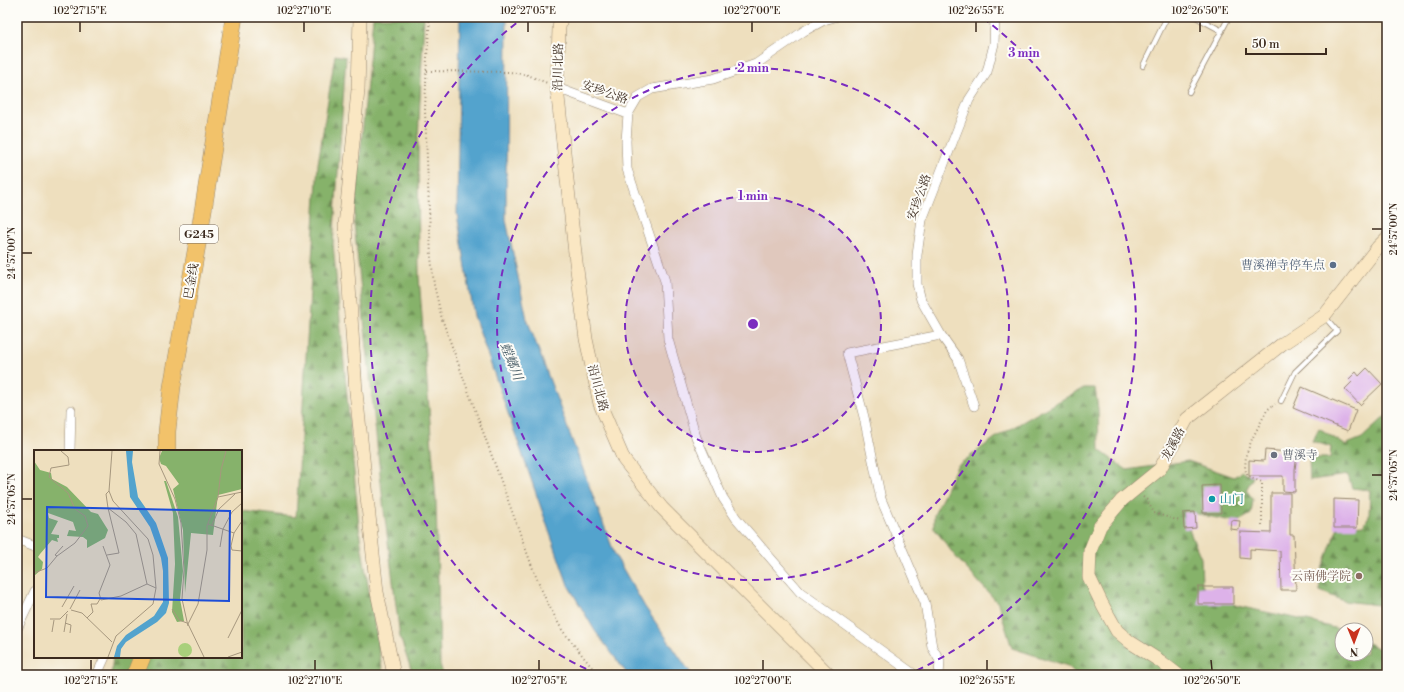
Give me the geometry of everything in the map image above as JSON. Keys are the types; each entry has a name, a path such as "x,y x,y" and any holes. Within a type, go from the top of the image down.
{"highway":[{"name":"巴金线","path":"167,450 167,431 172,387 202,216 234,17"},
{"path":"135,675 142,658"}],"main road":[{"path":"360,17 358,90 345,226 356,392 377,592 394,675"},
{"name":"沿川北路","path":"561,17 559,28 557,88 586,339 600,404 624,460 662,508 829,675"},
{"name":"龙溪路","path":"1178,675 1160,661 1130,642 1117,631 1102,606 1089,577 1090,551 1100,526 1122,500 1160,469 1187,419 1282,344 1324,316 1378,247 1387,238"}],"street":[{"name":"安珍公路","path":"557,88 628,114 638,97 652,88 713,79 756,64 804,31 824,20 835,17"},
{"name":"安珍公路","path":"974,406 958,359 941,335 922,300 917,284 916,255 922,220 969,100 987,72 994,44 995,17"},
{"path":"628,114 626,141 627,169 665,281 668,339 696,437 723,498 736,518 800,592 915,675"},
{"path":"939,675 940,661 932,646 924,604 881,500 864,417 847,353 941,335"},
{"path":"70,450 71,410"},
{"path":"17,539 34,546"},
{"path":"17,629 34,593"},
{"path":"97,675 104,658"}],"lane":[{"path":"1143,66 1167,17"},
{"path":"1196,17 1222,31"},
{"path":"1189,92 1229,17"},
{"path":"1281,400 1295,372 1338,331 1324,316"}],"path":[{"path":"430,17 425,110 431,258 434,285 442,318 538,582 562,630 598,675"},
{"path":"426,71 510,72 528,76 557,88"},
{"path":"1262,525 1262,482 1248,477 1245,469 1246,454 1267,410 1281,400"},
{"path":"1135,489 1147,500 1154,513 1180,521"}],"green space":[{"path":"373,17 424,17 418,140 419,277 436,501 440,664 443,675 413,675 400,637 383,502 354,223"},
{"path":"335,55 346,57 333,244 360,537 383,675 111,675 113,658 242,658 242,511 296,517 318,164"},
{"path":"1084,388 1095,388 1098,409 1099,450 1127,470 1188,461 1234,477 1242,471 1253,477 1246,490 1253,499 1251,514 1237,522 1183,511 1201,558 1202,586 1237,606 1334,628 1334,662 1374,662 1374,646 1383,651 1387,651 1387,675 1077,675 1068,666 1012,648 998,603 955,556 934,528 934,515 957,466 995,438"},
{"path":"1387,415 1387,606 1344,601 1320,591 1319,577 1338,527 1364,525 1369,516 1370,490 1352,488 1348,475 1310,480 1309,458 1330,458 1331,447 1312,441 1319,428 1345,445 1362,438"}],"water":[{"name":"螳螂川","path":"460,17 507,17 506,220 527,319 615,555 645,607 692,675 628,675 595,631 568,585 474,316 457,214"}],"building":[{"path":"1367,368 1382,384 1360,405 1345,389 1352,382 1349,379 1356,372 1359,376"},
{"path":"1302,387 1356,410 1348,431 1293,408"},
{"path":"1289,448 1298,449 1295,469 1295,492 1283,491 1283,476 1249,476 1249,460 1264,461 1265,450 1289,452"},
{"name":"山门","path":"1220,485 1221,513 1203,513 1202,486"},
{"path":"1271,493 1290,493 1290,535 1294,535 1296,590 1281,590 1280,551 1250,549 1250,559 1240,558 1240,532 1271,533"},
{"path":"1334,499 1358,500 1357,528 1334,528"},
{"path":"1195,512 1196,528 1184,529 1183,513"},
{"path":"1231,520 1240,521 1239,530 1230,529"},
{"path":"1198,587 1233,587 1233,604 1198,604"}],"place":[{"name":"曹溪禅寺停车点","path":"1333,265"},
{"name":"曹溪寺","path":"1274,455"},
{"name":"山门","path":"1212,499"},
{"name":"云南佛学院","path":"1359,576"}]}
